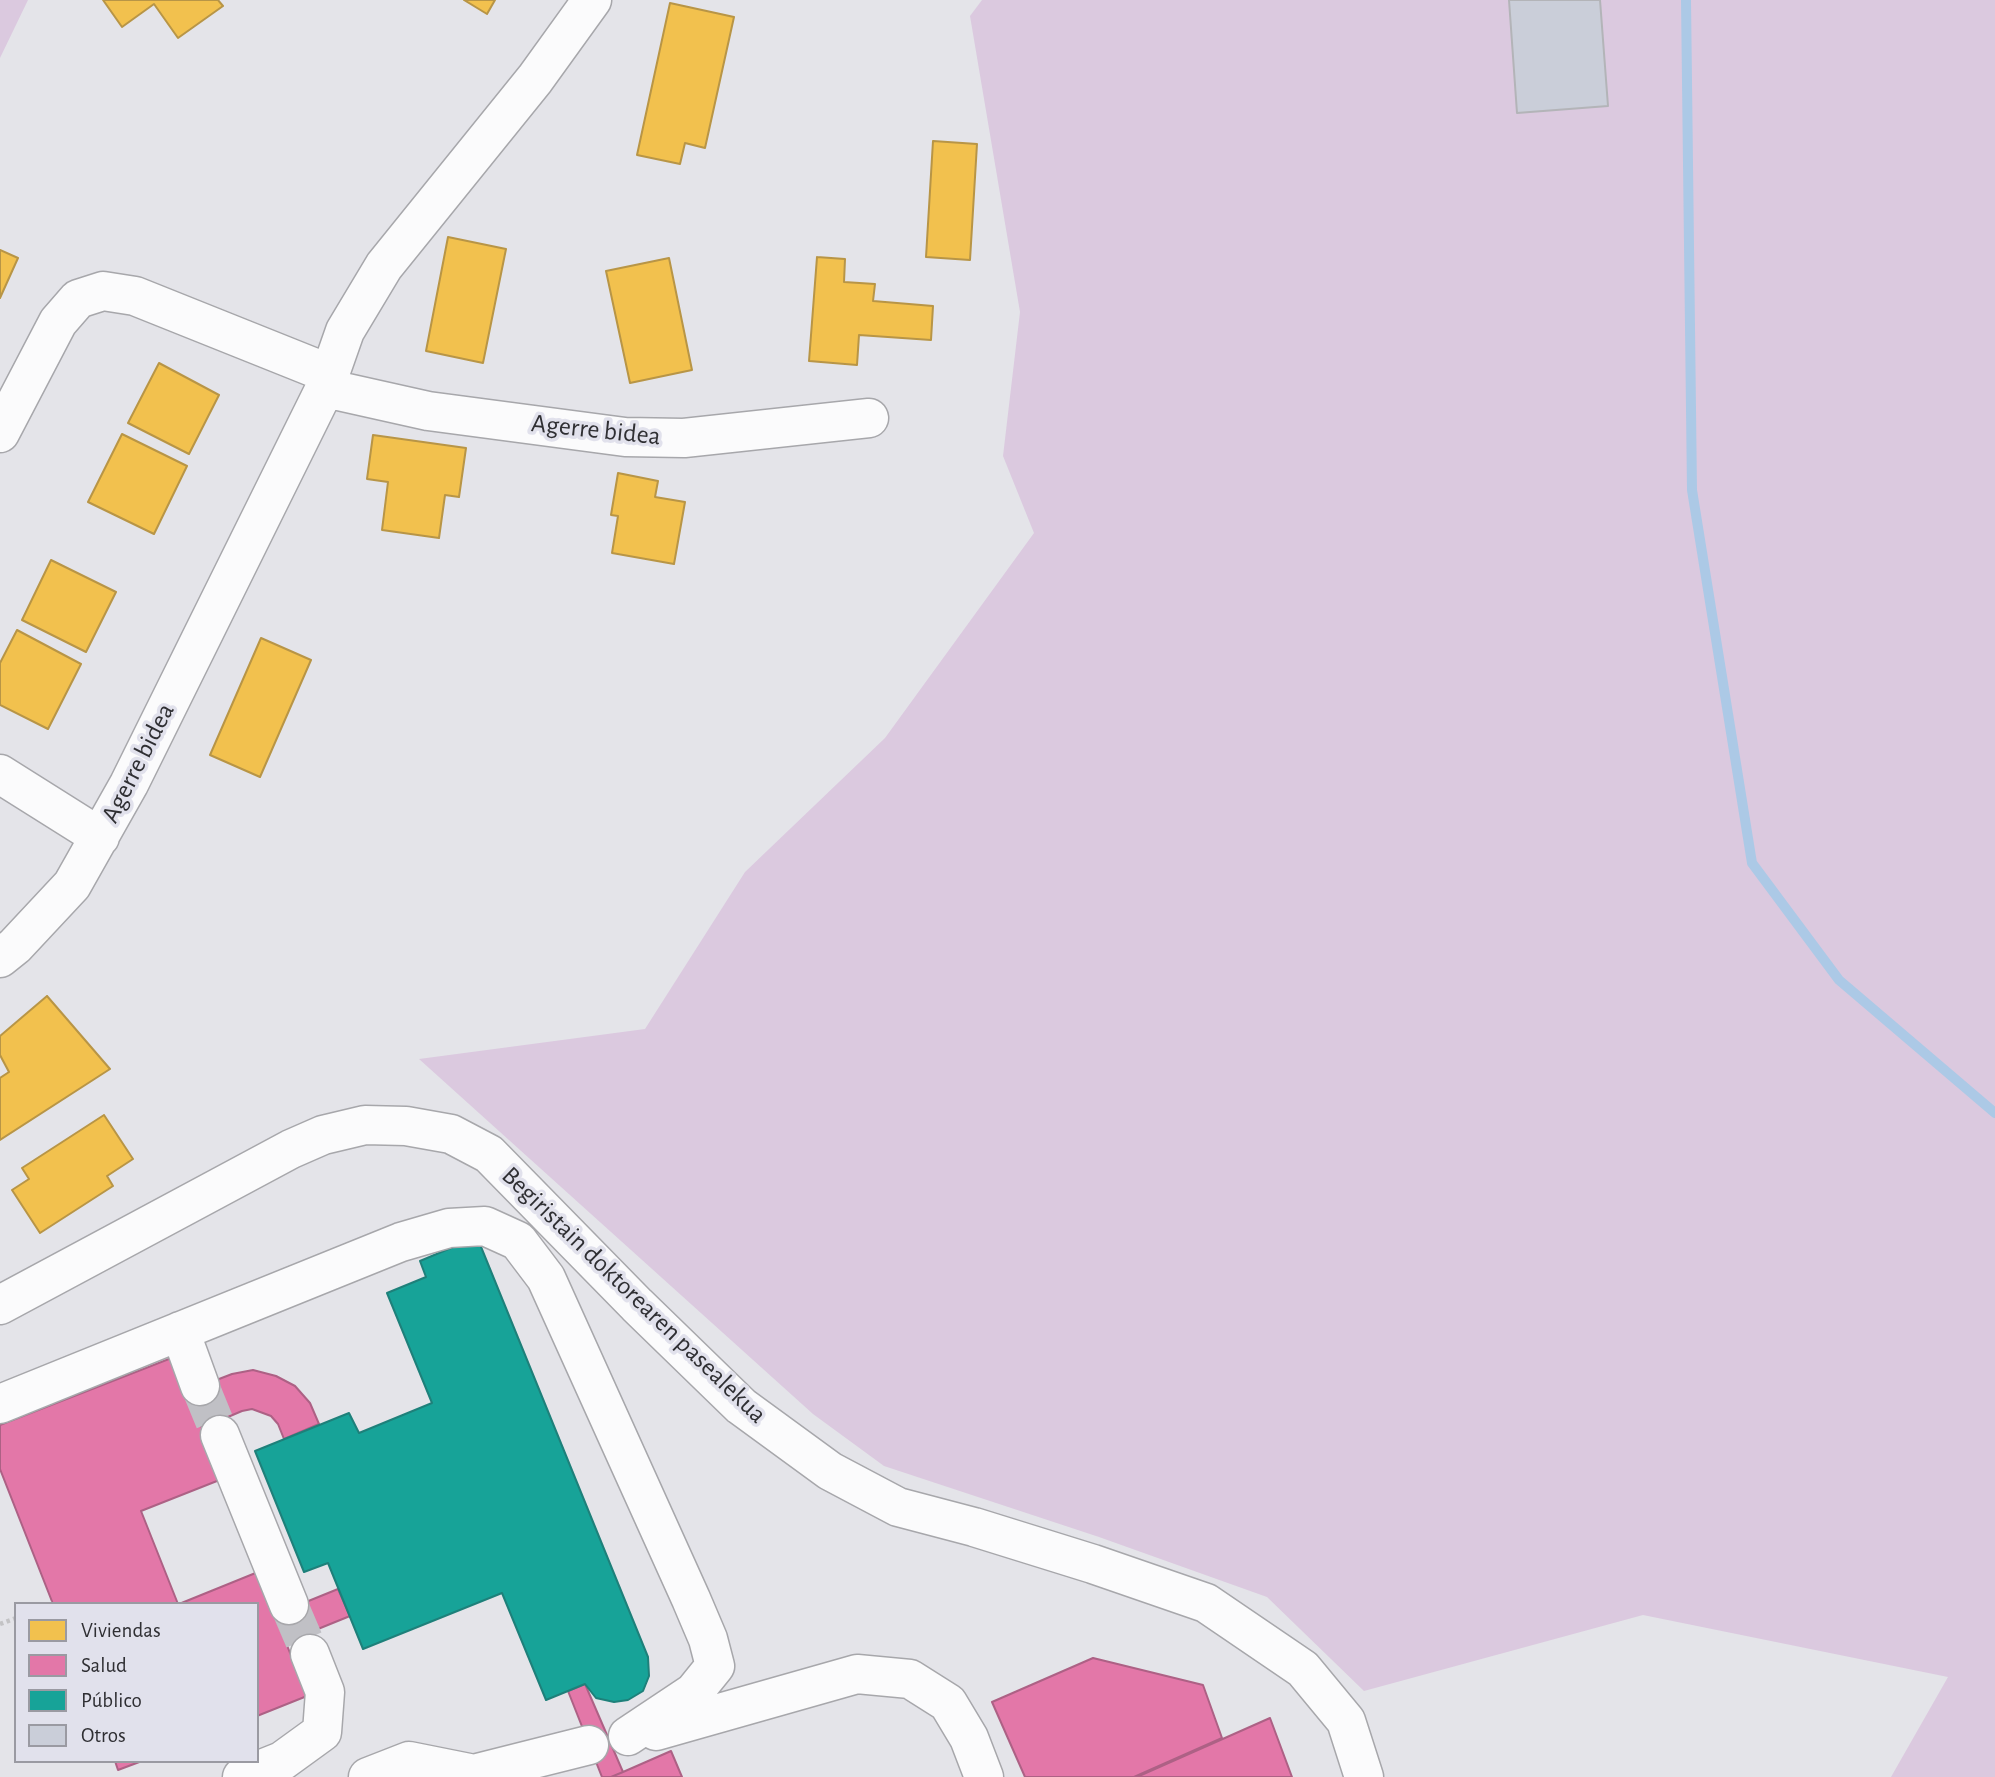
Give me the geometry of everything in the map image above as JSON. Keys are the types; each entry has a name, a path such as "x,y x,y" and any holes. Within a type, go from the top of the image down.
{"street":[{"name":"Agerre bidea","path":"0,958 15,946 72,885 129,784 327,381 345,331 384,266 535,79 592,0"},
{"name":"Agerre bidea","path":"0,433 58,322 78,299 103,291 135,296 327,381 428,411 625,437 684,438 869,418"},
{"name":"Agerre bidea","path":"0,774 100,836"},
{"name":"Begiristain doktorearen pasealekua","path":"0,1305 291,1149 323,1135 365,1125 406,1126 451,1135 489,1154 637,1305 741,1406 831,1471 898,1507 1080,1560 1206,1603 1303,1669 1346,1721 1364,1777"},
{"path":"0,1404 401,1242 449,1227 485,1226 518,1241 546,1278 691,1599 708,1639 715,1665 694,1692 609,1741"},
{"path":"180,1331 200,1387"},
{"path":"220,1435 289,1605"},
{"path":"242,1777 282,1761 322,1731 325,1692 310,1654"},
{"path":"368,1777 409,1761 473,1776 640,1735 857,1674 910,1679 948,1703 969,1738 984,1777"}],"shaded area":[{"path":"0,0 28,0 0,58"},
{"path":"982,0 1995,0 1995,1777 1891,1777 1948,1677 1643,1615 1364,1691 1267,1597 1099,1537 884,1466 813,1414 419,1059 645,1029 745,872 885,738 1034,533 1003,456 1020,312 970,16"}],"building: Viviendas":[{"path":"103,0 218,0 223,6 178,38 154,4 122,27"},
{"path":"464,0 495,0 487,14"},
{"path":"670,3 734,17 705,148 685,143 680,164 637,155"},
{"path":"933,141 977,144 970,260 926,257"},
{"path":"448,237 506,249 483,363 426,351"},
{"path":"0,250 18,258 0,298"},
{"path":"817,257 845,259 844,282 875,284 873,301 933,306 931,340 859,335 857,365 809,361"},
{"path":"669,258 692,370 630,383 606,271"},
{"path":"159,363 219,395 189,454 128,423"},
{"path":"122,434 187,466 154,534 88,502"},
{"path":"373,435 466,448 459,497 445,495 439,538 382,530 388,482 367,479"},
{"path":"618,473 658,481 655,497 685,502 674,564 612,553 618,516 611,515"},
{"path":"51,560 116,592 86,652 22,620"},
{"path":"17,630 81,664 48,729 0,705 0,663"},
{"path":"261,638 311,660 260,777 210,755"},
{"path":"47,996 110,1069 0,1140 0,1078 9,1072 0,1055 0,1036"},
{"path":"104,1115 133,1159 107,1176 113,1186 40,1233 12,1190 29,1179 22,1168"}],"building: Salud":[{"path":"174,1357 222,1479 141,1511 177,1602 52,1602 0,1469 0,1425"},
{"path":"253,1370 276,1376 295,1386 310,1403 319,1424 284,1439 278,1424 271,1416 252,1409 202,1428 188,1391 232,1374"},
{"path":"258,1572 307,1696 259,1715 259,1602 184,1602"},
{"path":"338,1589 350,1616 286,1642 274,1615"},
{"path":"1093,1658 1203,1685 1222,1738 1134,1777 1025,1777 992,1702"},
{"path":"585,1684 623,1772 611,1777 602,1777 568,1691"},
{"path":"1270,1718 1292,1777 1137,1777"},
{"path":"671,1751 682,1777 611,1777 623,1772"},
{"path":"116,1763 137,1763 118,1770"}],"building: Público":[{"path":"477,1237 648,1657 649,1676 643,1691 628,1700 614,1702 596,1698 585,1684 546,1700 502,1593 363,1649 328,1563 304,1572 255,1451 349,1413 359,1433 432,1403 387,1293 426,1277 420,1261"}],"building: Otros":[{"path":"1509,0 1600,0 1608,106 1517,113"}],"waterway":[{"path":"1686,0 1692,490 1752,863 1839,980 1995,1113"}],"tunnel":[{"path":"200,1386 220,1435"},
{"path":"289,1605 310,1654"}]}
